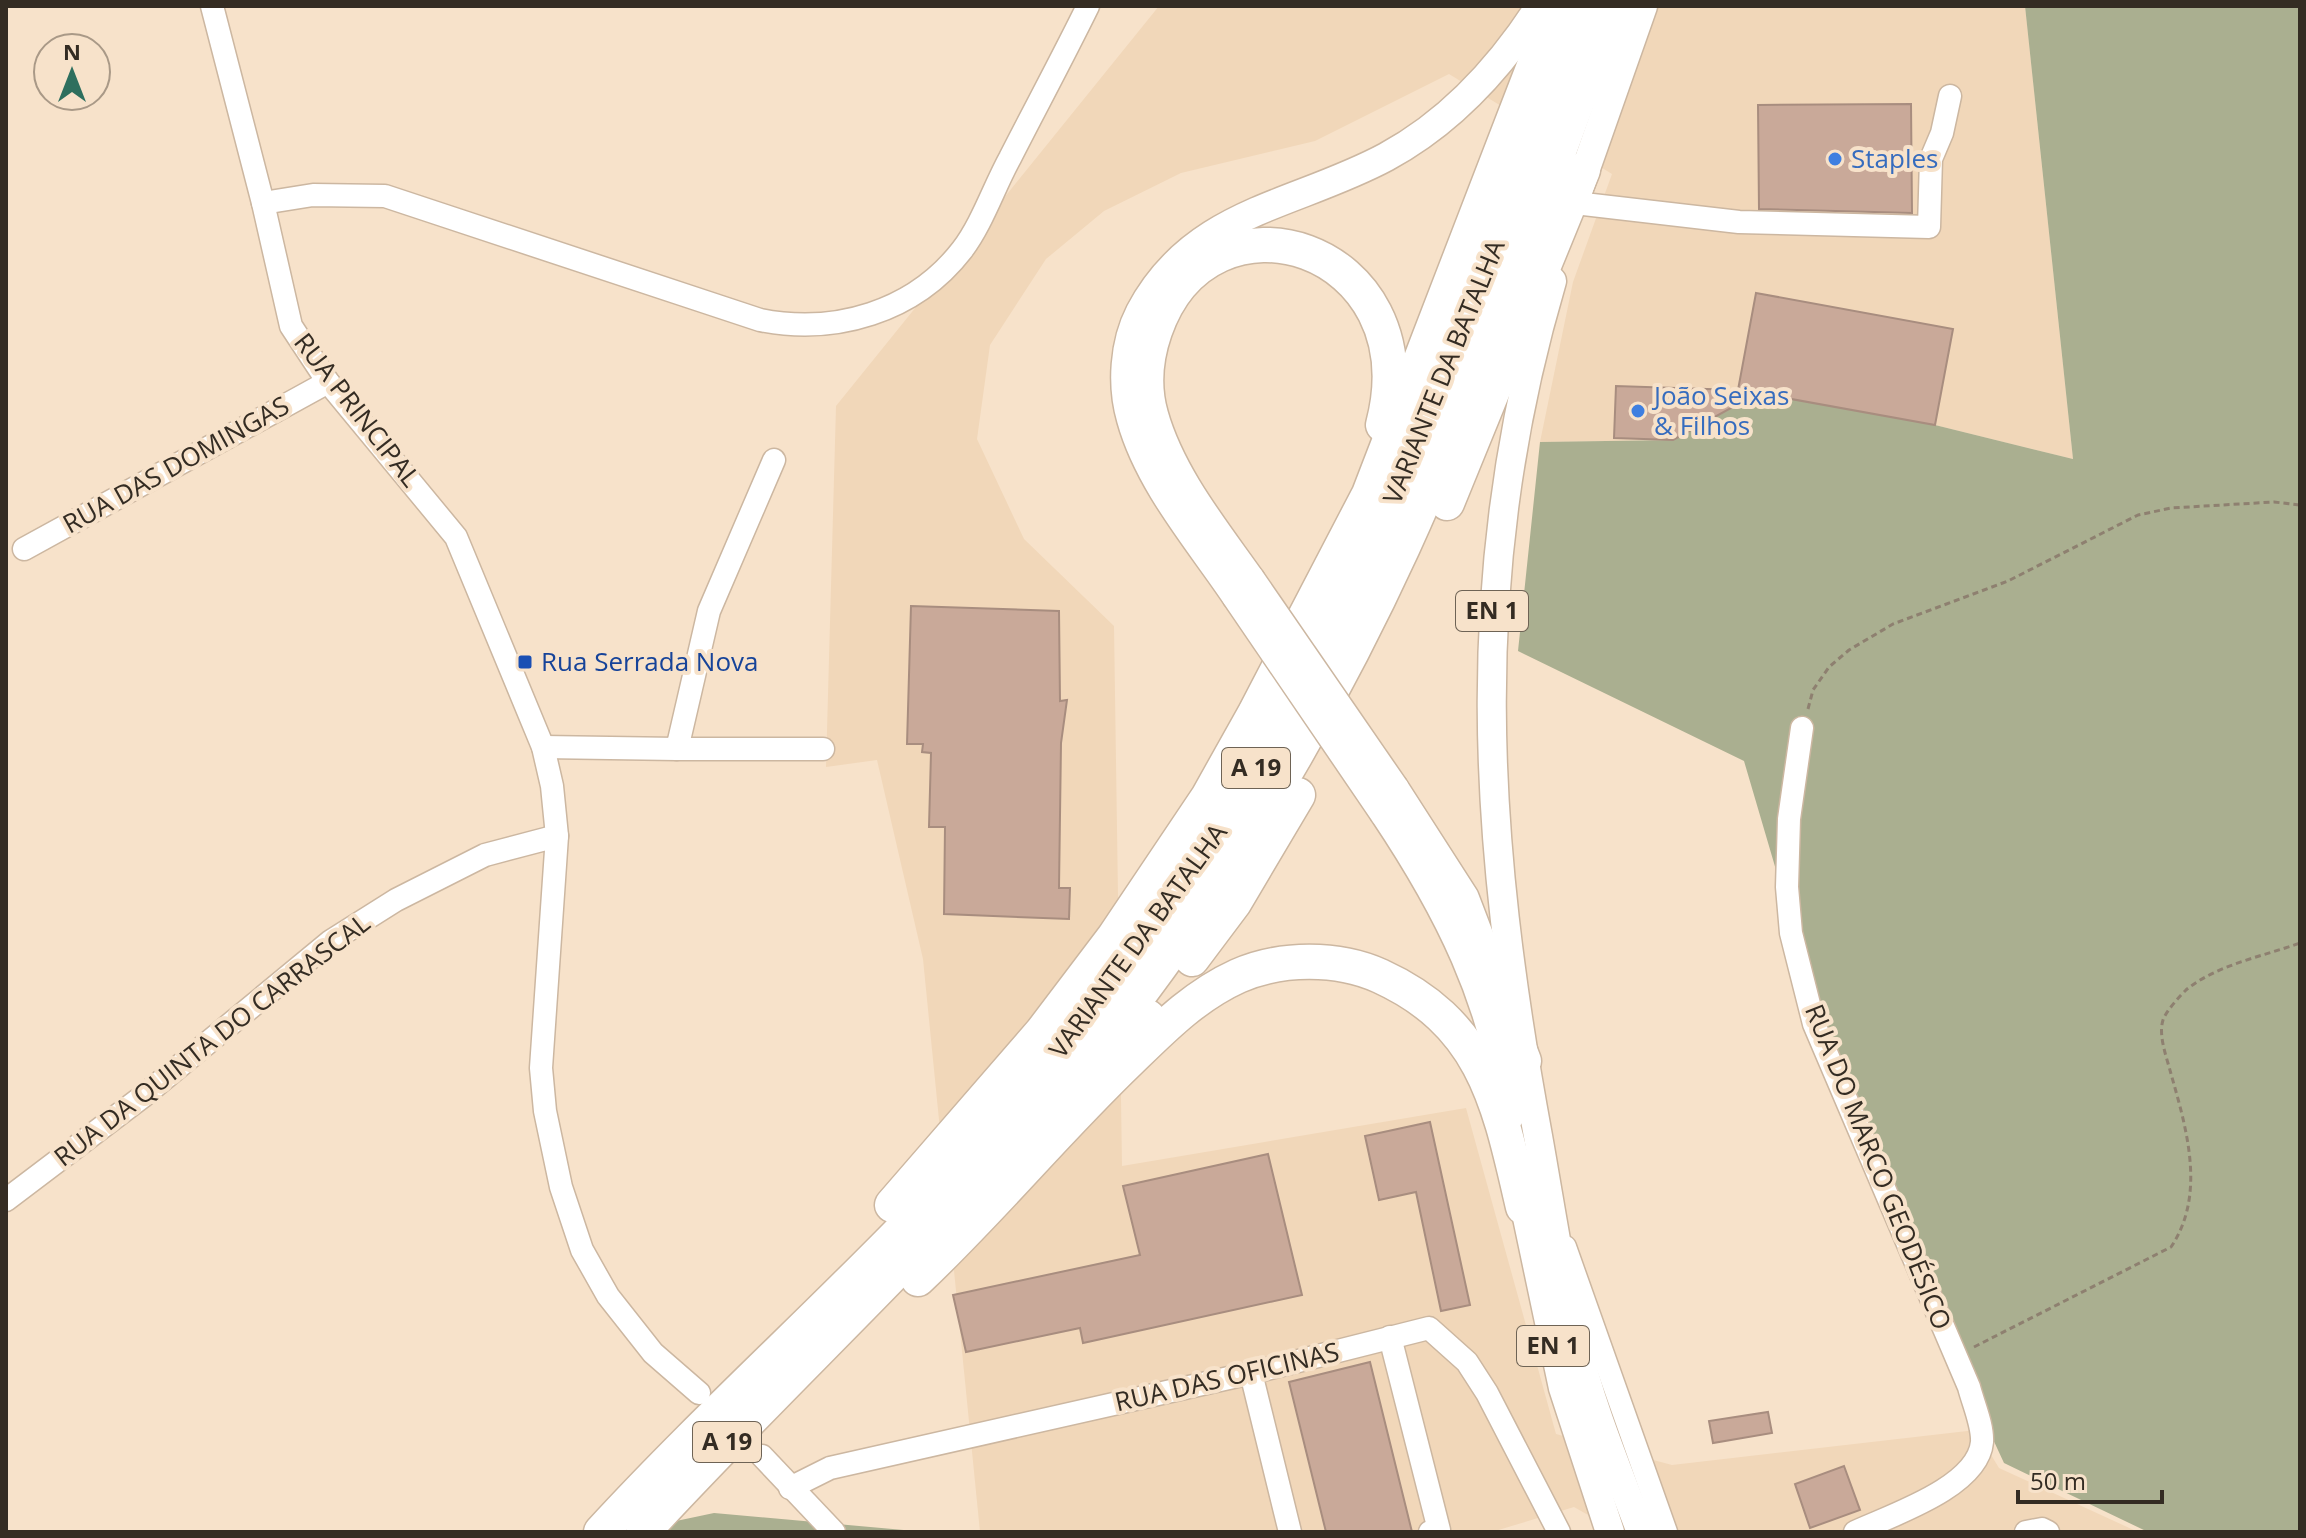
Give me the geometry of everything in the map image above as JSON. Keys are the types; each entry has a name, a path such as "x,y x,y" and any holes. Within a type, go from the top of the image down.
{"highway":[{"path":"713,1399 741,1378 1001,1081 1114,937 1208,797 1369,494 1557,6"},
{"name":"VARIANTE DA BATALHA","path":"601,1532 713,1399 960,1166 1052,1062 1186,882 1270,745 1364,564 1486,272 1584,6"},
{"name":"VARIANTE DA BATALHA","path":"643,1532 816,1356 1067,1086 1184,933 1249,833 1347,660 1407,537 1474,377 1613,6"},
{"path":"1099,1090 1234,903 1362,682 1463,468 1579,186"},
{"path":"1333,566 1388,407 1388,341 1369,300 1334,267 1298,249 1243,247 1203,266 1175,293 1157,326 1146,377 1150,412 1158,438 1242,589 1388,802 1462,899 1524,1061"},
{"path":"816,1356 863,1326 949,1249 1099,1090 1182,1010 1237,976 1271,965 1301,962 1372,973 1439,1011 1470,1048 1492,1090 1538,1213"}],"main road":[{"path":"1242,589 1162,487 1131,419 1126,360 1136,320 1171,266 1213,232 1386,157 1447,116 1502,61 1540,6"},
{"name":"EN 1","path":"1610,1532 1563,1388 1538,1213 1524,1061 1493,797 1491,633 1497,546 1513,431 1579,186 1643,6"},
{"name":"EN 1","path":"1388,802 1453,925 1486,1007 1538,1213 1586,1378 1641,1532"}],"street":[{"name":"RUA PRINCIPAL","path":"212,6 291,326 328,382 456,537 543,747"},
{"path":"263,203 313,195 385,196 760,320 795,327 836,324 879,312 908,298 963,249 1088,6"},
{"path":"1579,186 1739,222 1929,227 1931,159 1942,133 1950,96"},
{"name":"RUA DAS DOMINGAS","path":"24,549 328,382"},
{"path":"677,749 709,611 738,536 774,460"},
{"name":"RUA DO MARCO GEODÉSICO","path":"1802,728 1789,819 1787,887 1791,933 1814,1024 1969,1387 1982,1440 1977,1458 1962,1478 1855,1532"},
{"path":"713,1399 653,1353 608,1296 582,1250 561,1187 548,1127 541,1068 557,836 543,747 823,749"},
{"name":"RUA DA QUINTA DO CARRASCAL","path":"6,1200 142,1097 331,941 396,900 485,855 557,836"},
{"path":"1538,1213 1578,1278 1625,1424 1666,1532"},
{"name":"RUA DAS OFICINAS","path":"790,1488 830,1468 1251,1373 1429,1328 1467,1362 1514,1440 1559,1532"},
{"path":"1390,1337 1439,1530 1430,1532"},
{"path":"1251,1373 1290,1532"},
{"path":"762,1456 834,1532"},
{"path":"2026,1532 2042,1529 2048,1532"}],"path":[{"path":"1802,728 1813,690 1829,667 1849,650 1893,624 2008,581 2138,515 2171,508 2274,502 2300,505"},
{"path":"1956,1356 2171,1247 2182,1231 2192,1180 2188,1132 2163,1045 2163,1019 2185,991 2214,974 2300,943"}],"shaded area":[{"path":"1159,6 2025,6 2073,459 1935,425 1758,393 1673,440 1540,442 1573,282 1612,174 1449,74 1315,141 1181,173 1104,211 1046,259 990,345 977,439 1024,539 1114,626 1122,1166 1466,1108 1556,1434 1672,1465 1976,1430 1999,1468 2138,1532 1618,1532 1574,1507 1492,1532 980,1532 923,959 877,760 826,767 836,406"}],"green space":[{"path":"2025,6 2300,6 2300,1532 2148,1532 2004,1463 1885,1206 1821,1023 1744,761 1518,651 1540,442 1673,440 1758,393 1935,425 2073,459"},
{"path":"714,1513 926,1532 624,1532"}],"building":[{"name":"Staples","path":"1911,104 1912,213 1759,209 1758,105"},
{"path":"1756,293 1953,329 1935,425 1758,393 1673,440 1614,438 1616,386 1738,390"},
{"path":"911,606 1059,611 1060,701 1067,700 1061,743 1059,888 1070,888 1069,919 944,914 945,827 929,827 931,753 922,752 923,744 907,744"},
{"path":"1430,1122 1470,1305 1441,1311 1416,1192 1379,1200 1365,1136"},
{"path":"1268,1154 1302,1295 1083,1343 1080,1328 966,1352 953,1295 1140,1255 1123,1186"},
{"path":"1370,1362 1412,1532 1326,1532 1289,1382"},
{"path":"1768,1412 1772,1433 1713,1443 1709,1421"},
{"path":"1844,1466 1860,1510 1810,1528 1795,1484"}],"place":[{"name":"Staples","path":"1835,159"},
{"name":"João Seixas & Filhos","path":"1638,411"},
{"name":"Rua Serrada Nova","path":"525,662"}]}
